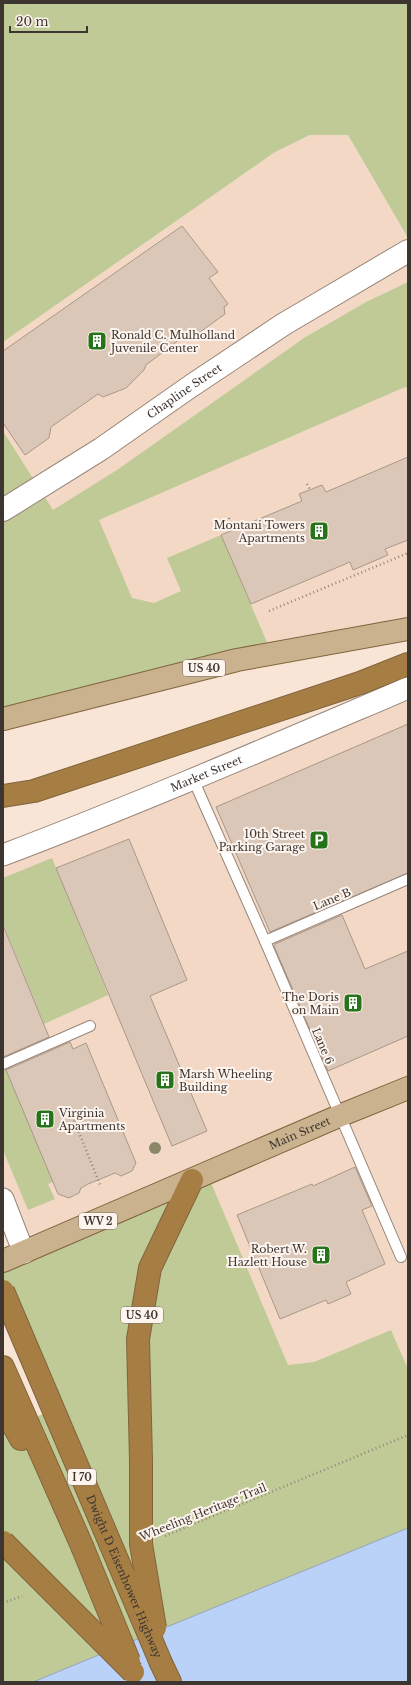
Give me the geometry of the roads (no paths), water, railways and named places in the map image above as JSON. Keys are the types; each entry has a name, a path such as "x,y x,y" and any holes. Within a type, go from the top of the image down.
{"highway":[{"path":"3,796 34,791 360,684 408,664"},
{"name":"US 40","path":"166,1672 142,1544 138,1339 150,1268 192,1180"},
{"name":"Dwight D Eisenhower Highway","path":"3,1291 166,1672"},
{"name":"I 70","path":"3,1367 82,1546 135,1677"},
{"path":"3,1407 82,1546"},
{"path":"3,1542 135,1677"}],"main road":[{"name":"US 40","path":"3,719 237,660 408,629"},
{"name":"Main Street","path":"192,1180 339,1116 408,1088"},
{"name":"WV 2","path":"3,1261 192,1180"}],"street":[{"name":"Chapline Street","path":"3,510 101,449 191,386 284,324 408,251"},
{"name":"Market Street","path":"3,855 85,824 408,688"},
{"path":"3,1200 24,1253"}],"lane":[{"name":"Lane 6","path":"193,779 265,941 339,1116 401,1257"},
{"name":"Lane B","path":"265,941 408,879"},
{"path":"3,1064 90,1026"}],"water":[{"path":"408,1528 408,1682 33,1682"}],"place":[{"name":"Ronald C. Mulholland Juvenile Center","path":"97,341"},
{"name":"Montani Towers Apartments","path":"319,531"},
{"name":"10th Street Parking Garage","path":"319,840"},
{"name":"The Doris on Main","path":"353,1003"},
{"name":"Marsh Wheeling Building","path":"165,1080"},
{"name":"Virginia Apartments","path":"45,1119"},
{"name":"Robert W. Hazlett House","path":"321,1255"}]}
